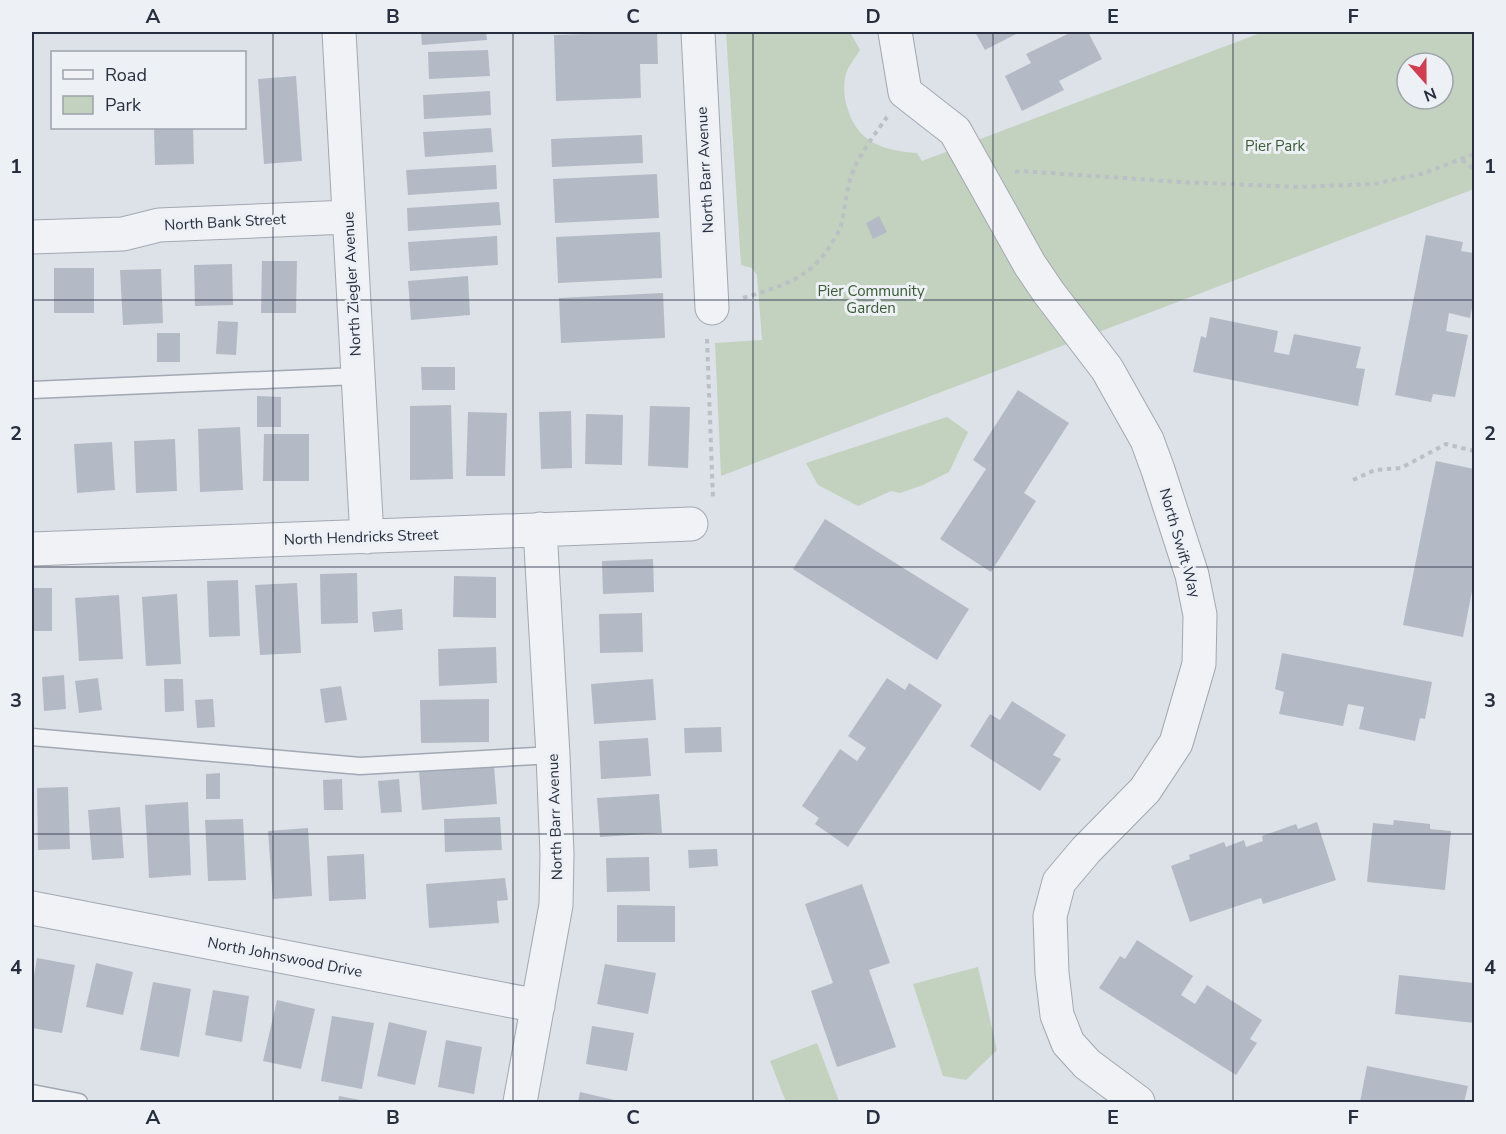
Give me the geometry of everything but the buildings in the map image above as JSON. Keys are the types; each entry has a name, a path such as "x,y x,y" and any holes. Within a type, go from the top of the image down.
{"street":[{"name":"North Ziegler Avenue","path":"339,32 366,537"},
{"name":"North Barr Avenue","path":"698,32 712,308"},
{"name":"North Swift Way","path":"895,32 905,92 955,131 1030,265 1107,369 1147,440 1192,575 1200,615 1199,664 1176,743 1145,790 1086,850 1059,882 1050,916 1052,973 1057,1015 1068,1043 1086,1064 1138,1102"},
{"name":"North Bank Street","path":"32,237 123,234 159,225 348,217"},
{"name":"North Hendricks Street","path":"32,549 691,524"},
{"name":"North Barr Avenue","path":"520,1102 556,905 557,879 553,755 540,529"},
{"name":"North Johnswood Drive","path":"32,908 538,1006"}],"lane":[{"path":"32,390 357,376"},
{"path":"32,737 360,766 553,755"},
{"path":"32,1093 79,1102"}],"path":[{"path":"759,293 792,281 821,261 842,221 847,188 854,169 871,140"},
{"path":"983,181 1021,171 1298,187 1374,184 1425,173 1474,154"},
{"path":"1462,160 1474,169"},
{"path":"691,524 713,503 707,344 712,308"},
{"path":"1353,480 1375,470 1401,468 1446,444 1474,451"}],"green space":[{"path":"726,32 850,32 860,50 848,68 844,92 848,110 858,130 866,138 884,147 917,153 922,161 1263,32 1474,32 1474,189 721,476 715,343 762,340 757,275 752,268 741,265"},
{"path":"947,417 968,432 949,472 900,493 891,491 858,506 818,485 806,463"},
{"path":"978,967 997,1050 966,1080 943,1076 913,984"},
{"path":"817,1043 839,1101 786,1102 770,1061"}],"park label":[{"name":"Pier Park","path":"1275,146"},
{"name":"Pier Community Garden","path":"871,300"}]}
